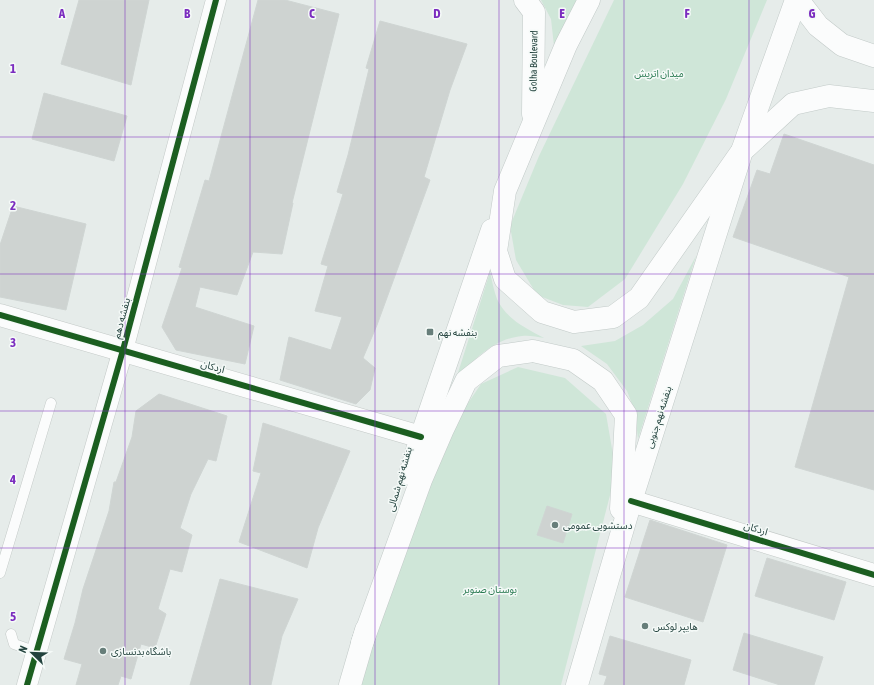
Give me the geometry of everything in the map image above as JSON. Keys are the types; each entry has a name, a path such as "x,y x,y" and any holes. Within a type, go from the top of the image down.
{"main road":[{"name":"Golha Boulevard","path":"525,0 534,12 532,124"},
{"path":"589,0 566,45 505,191 496,251 505,278 542,312 574,322 613,317 639,298 742,151 793,104 829,96 874,101"},
{"path":"797,0 818,26 842,45 874,56"},
{"path":"742,151 797,0"},
{"name":"بنفشه نهم جنوبی","path":"578,685 631,501 742,151"},
{"name":"بنفشه نهم شمالی","path":"350,685 421,437 505,191"},
{"name":"اردکان","path":"0,315 421,437"},
{"path":"362,643 420,480 443,429 466,381 498,356 533,351 573,360 603,380 626,415 619,542"},
{"name":"اردکان","path":"631,501 874,575"}],"street":[{"name":"بنفشه دهم","path":"27,685 123,350 216,0"}],"lane":[{"path":"0,573 51,403"},
{"path":"10,634 14,644 37,652"}],"green space":[{"path":"541,0 577,0 554,46 551,19"},
{"name":"میدان اتریش","path":"614,0 767,0 726,99 683,184 625,279 588,307 563,305 537,295 516,260 510,226 539,156"},
{"path":"696,256 638,439 635,412 627,391 607,364 581,346 615,341 643,325 673,299"},
{"path":"490,272 497,299 501,306 517,322 544,338 525,336 502,341 485,351 456,379"},
{"name":"بوستان صنوبر","path":"518,367 565,378 606,414 616,472 561,685 359,685 373,638 453,425 481,384"}],"building":[{"path":"79,0 149,0 131,85 61,64"},
{"path":"258,0 285,0 339,14 292,203 282,254 253,252 237,295 200,287 195,307 254,326 245,364 176,350 162,327 182,268 179,267 205,180 209,181"},
{"path":"380,21 467,44 450,90 424,177 430,180 377,325 363,358 375,368 370,390 356,404 280,380 289,337 331,350 342,317 315,311 328,266 321,264 343,194 337,192 348,155 369,69 366,68"},
{"path":"44,93 127,116 114,161 32,139"},
{"path":"784,134 874,165 874,490 795,467 849,277 733,237 757,170 770,174"},
{"path":"13,206 86,224 66,310 0,297 0,245"},
{"path":"159,394 227,416 216,461 208,459 191,494 180,528 192,535 182,572 170,569 158,609 166,614 155,648 141,644 131,679 121,676 118,685 76,685 82,664 64,659 83,589 109,511 114,482 116,482 132,437 136,411"},
{"path":"263,423 350,451 318,528 307,568 239,542 261,473 253,471"},
{"name":"دستشویی عمومی","path":"547,506 572,514 563,543 537,535"},
{"path":"650,520 727,545 703,622 625,597"},
{"path":"767,558 846,582 834,620 755,596"},
{"path":"220,579 298,599 282,636 271,685 190,685"},
{"path":"744,633 823,657 814,685 780,685 733,670"},
{"path":"610,636 691,660 684,685 604,685 607,676 599,674"}],"cycle path":[{"path":"27,685 123,350 216,0"},
{"path":"0,315 421,437"},
{"path":"631,501 874,575"}],"place":[{"name":"بنفشه نهم","path":"430,332"},
{"name":"دستشویی عمومی","path":"555,525"},
{"name":"هایپر لوکس","path":"645,626"},
{"name":"باشگاه بدنسازی","path":"103,651"}]}
